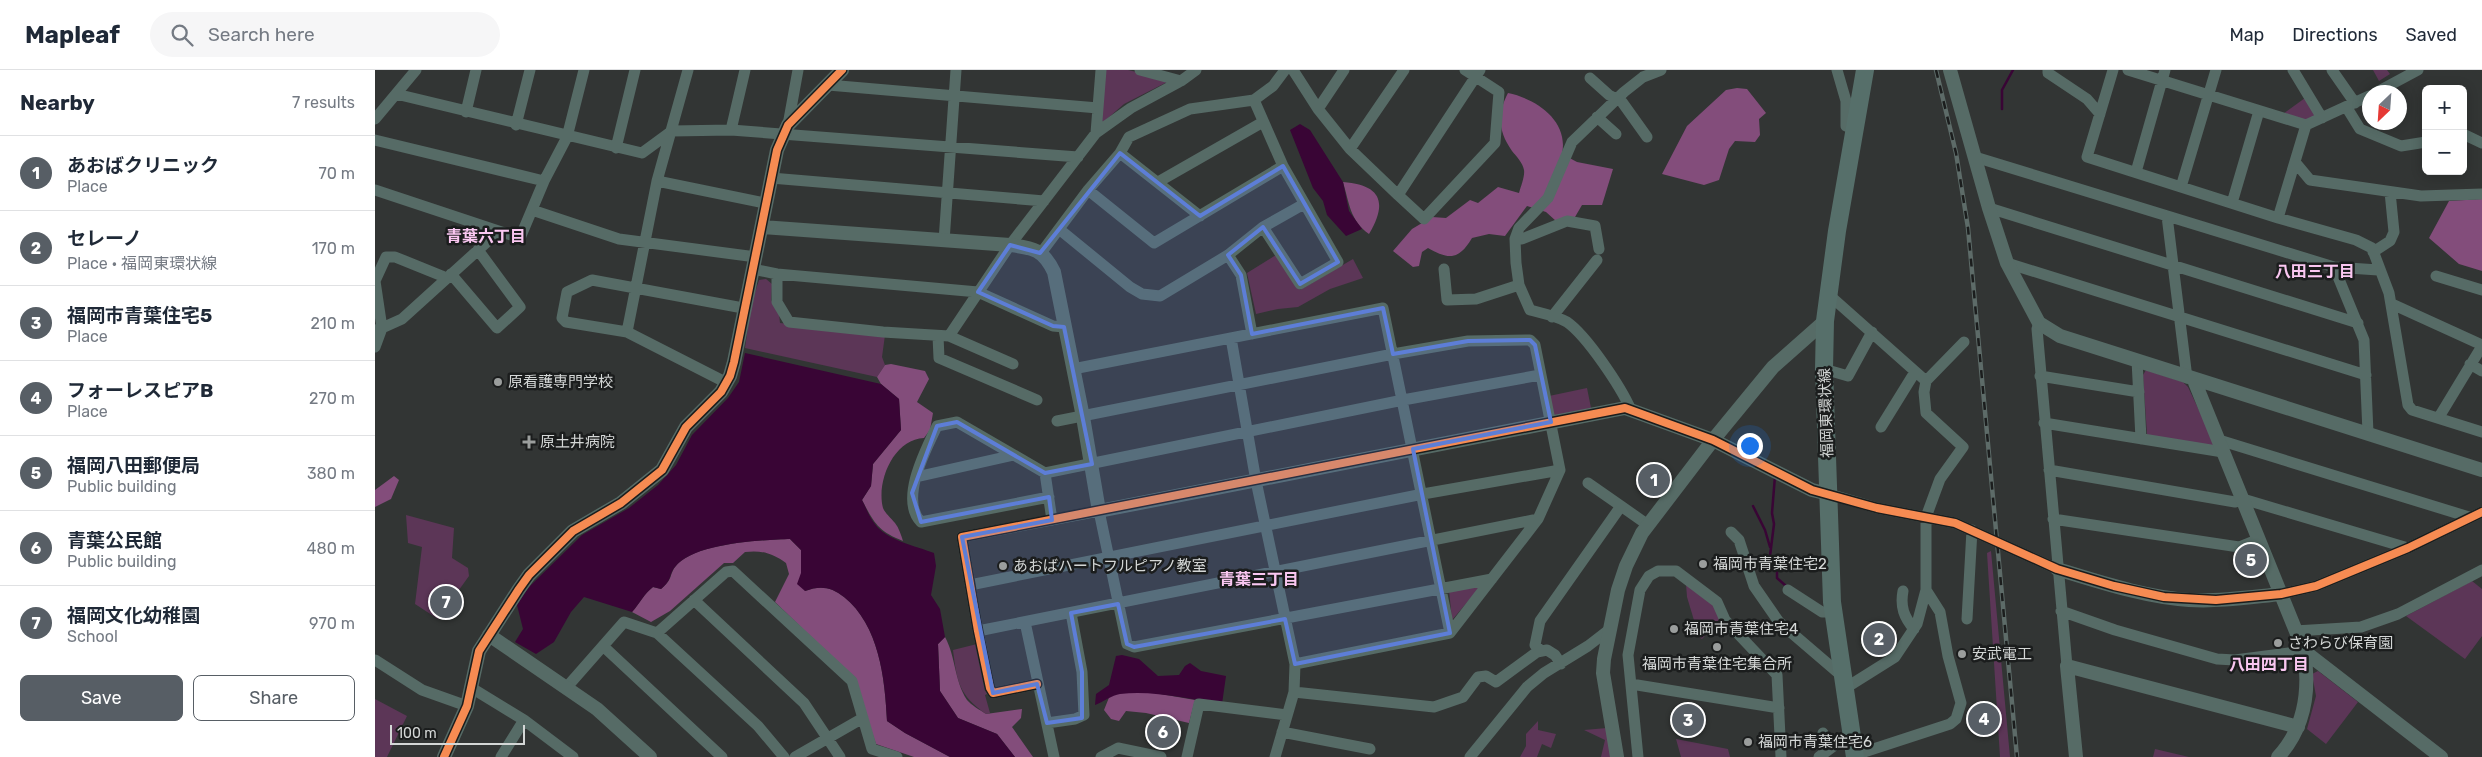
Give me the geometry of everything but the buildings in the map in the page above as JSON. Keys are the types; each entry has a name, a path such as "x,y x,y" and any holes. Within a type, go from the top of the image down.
{"main road":[{"name":"福岡東環状線","path":"1855,756 1833,612 1829,545 1824,369 1825,321 1853,129 1865,70"}],"street":[{"path":"375,119 417,70"},
{"path":"466,112 476,70"},
{"path":"516,124 530,70"},
{"path":"375,190 521,238 544,181 567,137 584,70"},
{"path":"616,148 635,70"},
{"path":"731,130 745,70"},
{"path":"444,757 467,706 479,651 529,575 566,538 589,520 621,503 662,470 686,427 721,392 727,383 734,362 743,308 755,263 765,203 786,129 798,70"},
{"path":"786,129 842,70"},
{"path":"944,241 957,70"},
{"path":"1096,133 1101,70"},
{"path":"1140,70 1181,81"},
{"path":"1037,400 939,358 943,336 1096,133 1131,108 1181,81 1196,70"},
{"path":"1041,253 1088,190 1120,153 1129,137 1190,109 1254,100 1273,86 1285,70"},
{"path":"1293,70 1318,108 1350,149 1424,219 1495,143 1499,92 1478,74 1465,70"},
{"path":"1318,108 1344,70"},
{"path":"1350,149 1404,70"},
{"path":"1631,410 1618,385 1589,346 1567,322 1530,310 1519,285 1515,238 1519,228 1548,198 1572,142 1639,74 1661,70"},
{"path":"1837,70 1846,101 1846,126 1853,129"},
{"path":"1949,70 2007,263 2039,323 2061,336 2191,379 2369,433 2482,470"},
{"path":"2048,70 2048,73 2087,99 2100,114"},
{"path":"2113,70 2087,157 2232,204 2356,240 2372,248 2391,304 2408,405 2412,410 2482,432"},
{"path":"2129,70 2164,75 2209,95 2306,125 2362,100"},
{"path":"2181,187 2216,70"},
{"path":"2293,70 2322,118"},
{"path":"2332,70 2351,106 2360,130 2401,146 2422,143"},
{"path":"2390,85 2418,70"},
{"path":"627,332 657,181 685,71"},
{"path":"1398,196 1478,74"},
{"path":"2136,172 2164,75"},
{"path":"1590,78 1609,95 1617,98 1647,137"},
{"path":"828,85 1098,108"},
{"path":"395,94 567,137 642,153 671,131 786,129 951,147 1078,157"},
{"path":"1254,100 1283,166 1338,262 1300,284 1263,227"},
{"path":"2232,204 2259,111"},
{"path":"1597,117 1615,134"},
{"path":"1158,182 1263,122"},
{"path":"2278,218 2306,125"},
{"path":"2467,136 2482,143"},
{"path":"375,140 544,181"},
{"path":"1120,153 1200,216"},
{"path":"1975,157 2334,267 2379,270"},
{"path":"2295,162 2309,180 2421,196 2482,194"},
{"path":"1088,190 1154,243 1283,166"},
{"path":"771,178 1043,201"},
{"path":"657,181 765,203"},
{"path":"2373,252 2390,241 2394,232 2390,192"},
{"path":"1059,229 1130,287 1153,297 1160,296 1228,255 1263,227 1304,204"},
{"path":"1989,208 2357,324"},
{"path":"532,210 595,232 755,263 777,274 977,292 1053,326 1064,327"},
{"path":"2167,216 2179,316 2191,379 2221,446 2305,651 2307,666 2303,716 2279,757"},
{"path":"1515,238 1523,239 1567,221 1595,226 1598,255 1552,317"},
{"path":"762,226 1010,245 1030,248 1048,259 1053,272 1083,417 1099,511 1127,644 1134,647 1492,579"},
{"path":"378,329 402,319 498,232"},
{"path":"375,347 378,329 375,281 385,257 391,255 449,276 497,328 515,312 520,307 478,250"},
{"path":"1228,255 1241,275 1252,334"},
{"path":"2007,263 2366,375"},
{"path":"2334,267 2364,340 2369,433"},
{"path":"1444,269 1447,300 1477,299 1519,285"},
{"path":"777,274 777,302 789,322 943,336 1013,364"},
{"path":"2436,276 2482,290"},
{"path":"727,383 627,332 566,322 562,318 567,292 593,280 743,308"},
{"path":"1829,294 1926,381"},
{"path":"2391,304 2482,346 2439,417"},
{"path":"1073,369 1383,308 1423,494 1450,633"},
{"path":"1617,757 1603,673 1618,590 1626,566 1648,525 1713,440 1773,367 1825,321"},
{"path":"2039,323 2037,329 2044,423 2076,757"},
{"path":"1824,369 1848,376 1872,332"},
{"path":"1231,338 1256,481 1295,664 1294,692 1275,757"},
{"path":"1057,422 1393,354 1468,341 1530,340 1535,345 1560,470 1538,519 1450,633 1295,664"},
{"path":"1731,532 1739,540 1754,586 1779,622 1843,682 1895,657 1914,629 1926,590 1927,517 1941,479 1963,447 1926,413 1924,392 1926,381 1964,342"},
{"path":"2137,360 2141,439"},
{"path":"2470,364 2482,371"},
{"path":"1881,427 1915,372"},
{"path":"1049,497 921,522 917,518 912,493 916,477 937,426 957,422 1045,473 1403,400 1540,375"},
{"path":"2040,376 2139,392"},
{"path":"1037,684 993,693 978,630 961,537 1625,408 1713,440 1812,490 1877,508 1955,523 2057,569 2122,588 2189,600 2216,600 2281,594 2316,586 2408,548 2482,512"},
{"path":"2044,423 2141,439 2221,446 2469,517"},
{"path":"916,477 1014,455"},
{"path":"970,585 1423,494 1560,470"},
{"path":"2049,470 2235,502 2243,499 2408,548"},
{"path":"1045,473 1052,520"},
{"path":"1588,483 1648,525"},
{"path":"1541,651 1535,645 1540,621 1621,506"},
{"path":"978,630 1118,604 1538,519"},
{"path":"2053,519 2239,547 2259,539"},
{"path":"1967,619 1972,530"},
{"path":"2295,630 2361,627 2398,614 2482,570"},
{"path":"657,633 726,572 733,571 852,681 872,749 896,757"},
{"path":"1638,757 1629,656 1640,590 1649,576 1657,571 1676,571 1717,602 1725,620 1777,674 1781,757"},
{"path":"1788,590 1821,612 1833,612"},
{"path":"1855,756 1950,724 1959,712 1961,703 1948,656 1940,612 1926,590"},
{"path":"1903,591 1902,609 1906,620 1914,629"},
{"path":"694,600 804,703 840,757"},
{"path":"2061,611 2115,630 2217,659 2235,660 2305,651 2441,757"},
{"path":"1047,723 1075,719 1084,715 1082,672 1071,613"},
{"path":"567,688 624,622 657,633 758,726 784,757"},
{"path":"1025,622 1053,757"},
{"path":"1471,757 1527,688 1544,673 1561,664 1610,629"},
{"path":"489,636 597,709 649,757"},
{"path":"603,646 722,757"},
{"path":"1294,692 1434,707 1463,697 1478,677 1486,676 1496,682 1541,651 1547,650 1555,655 1561,664"},
{"path":"375,655 379,662 422,690 467,706"},
{"path":"2067,666 2298,727"},
{"path":"1631,684 1779,708"},
{"path":"470,687 524,720 573,757"},
{"path":"1187,757 1199,704 1287,715"},
{"path":"795,757 863,718"},
{"path":"501,757 524,720"},
{"path":"1282,732 1370,750"},
{"path":"1821,755 1851,732"},
{"path":"1821,755 1823,733"},
{"path":"555,757 562,747"},
{"path":"1101,757 1118,748 1161,757"}],"highlighted area":[{"path":"1120,153 1200,216 1283,166 1338,262 1300,284 1263,227 1228,255 1241,275 1252,334 1383,308 1393,354 1468,341 1530,340 1535,345 1551,422 1413,449 1450,633 1295,664 1285,619 1134,647 1127,644 1118,604 1071,613 1082,672 1082,718 1047,723 1037,684 993,693 962,537 1052,520 1049,497 921,522 912,493 937,426 957,422 1045,473 1092,464 1064,327 1053,326 978,292 1010,245 1040,253"}],"shaded area":[{"path":"1105,70 1128,70 1171,80 1124,104 1100,125"},
{"path":"2373,70 2387,70 2390,74 2379,81"},
{"path":"1747,89 1766,113 1759,119 1760,135 1755,142 1735,141 1729,149 1719,180 1704,185 1662,174 1687,126 1726,90"},
{"path":"1508,93 1530,100 1549,113 1561,131 1563,142 1562,154 1577,162 1613,169 1602,205 1582,205 1575,217 1556,221 1546,212 1527,206 1505,236 1489,234 1472,238 1463,251 1453,256 1442,255 1428,248 1422,252 1419,266 1413,267 1393,251 1412,229 1432,217 1446,218 1470,200 1478,203 1498,187 1519,193 1524,170 1521,162 1507,144 1501,122 1502,108"},
{"path":"2305,98 2316,114 2308,122 2283,114"},
{"path":"1300,124 1310,130 1343,182 1349,211 1362,229 1346,236 1327,215 1323,201 1313,188 1290,130"},
{"path":"1343,182 1366,187 1373,191 1377,197 1379,204 1378,213 1369,234 1354,217"},
{"path":"2482,199 2482,271 2459,264 2429,238 2449,201"},
{"path":"1276,255 1300,290 1353,259 1363,278 1330,289 1298,307 1256,314 1247,273"},
{"path":"766,279 772,284 771,300 779,314 780,323 885,335 882,357 885,365 877,377 745,348 751,305 759,280"},
{"path":"745,353 881,384 899,399 901,430 873,464 871,486 862,500 869,515 880,530 902,542 934,553 936,566 931,595 940,609 945,637 938,644 940,691 958,718 997,734 1015,757 950,757 887,721 882,670 878,653 865,622 856,609 835,591 826,588 816,588 805,591 797,584 801,573 801,550 790,539 729,544 697,553 684,559 675,567 667,583 661,589 653,587 632,612 584,597 571,612 554,642 536,654 515,642 523,629 517,605 529,587 582,535 629,508 658,485 676,465 692,435 728,398 739,382"},
{"path":"891,364 925,371 929,379 917,402 933,413 930,430 924,438 913,440 896,453 885,474 882,486 883,508 896,525 903,541 882,530 870,515 862,500 871,486 873,464 901,430 899,399 881,384 877,377 885,365"},
{"path":"2146,370 2183,382 2188,387 2214,442 2213,447 2150,437 2147,434 2143,375"},
{"path":"1587,388 1591,408 1554,416 1549,396"},
{"path":"394,476 399,480 391,499 375,507 375,490"},
{"path":"406,515 454,528 452,558 468,568 469,576 438,619 415,604 422,547 408,543"},
{"path":"790,539 801,550 801,573 805,591 826,588 835,591 856,609 865,622 878,653 882,670 887,721 950,757 914,757 876,744 853,677 775,602 789,574 786,563 776,557 756,551 745,552 733,563 724,563 670,611 651,622 632,612 653,587 661,589 665,586 675,567 684,559 712,548 729,544"},
{"path":"1991,551 2010,757 2000,757 1987,553"},
{"path":"2472,581 2482,589 2482,636 2465,659 2406,616"},
{"path":"1686,584 1714,604 1722,617 1702,639 1699,637 1687,597"},
{"path":"1481,586 1452,620 1449,590"},
{"path":"945,637 960,685 969,702 986,714 1022,709 1021,718 1012,727 1033,757 1015,757 997,734 958,718 940,691 938,644"},
{"path":"977,644 989,693 985,695 990,713 986,714 970,700 961,687 956,671 953,650"},
{"path":"1122,655 1139,659 1158,676 1179,675 1185,666 1190,663 1201,671 1226,676 1222,704 1171,696 1133,693 1117,695 1095,705 1096,694 1109,685 1116,656"},
{"path":"2318,671 2358,702 2326,744 2307,729 2316,696 2312,674"},
{"path":"1120,687 1195,700 1189,723 1146,713 1126,711 1119,721 1111,719 1104,710 1110,695"},
{"path":"375,699 407,716 387,757 375,757"},
{"path":"1538,721 1538,730 1556,734 1551,748 1542,744 1537,757 1520,757 1526,746 1526,734"},
{"path":"1607,728 1612,757 1601,757 1605,740 1584,730"},
{"path":"1676,739 1728,749 1730,757 1681,757"},
{"path":"2155,749 2189,757 2153,757"}],"waterway":[{"path":"2002,109 2002,90 2013,70"},
{"path":"1775,476 1772,513 1774,524 1770,556 1777,569 1777,578 1786,586"},
{"path":"1753,506 1765,530 1770,547"}],"railway":[{"path":"1936,70 1956,153 1968,228 2017,757"}],"cycle path":[{"path":"444,757 467,706 479,651 529,575 573,531 621,503 662,470 686,427 721,392 730,376 734,362 777,150 788,125 842,70"},
{"path":"1037,684 993,693 990,688 962,537 1625,408 1713,440 1812,490 1877,508 1955,523 2057,569 2114,586 2164,597 2216,600 2281,594 2316,586 2408,548 2482,512"}],"place":[{"name":"原看護専門学校","path":"498,382"},
{"name":"原土井病院","path":"529,442"},
{"name":"あおばクリニック","path":"1654,480"},
{"name":"福岡八田郵便局","path":"2251,560"},
{"name":"福岡市青葉住宅2","path":"1703,564"},
{"name":"あおばハートフルピアノ教室","path":"1003,566"},
{"name":"福岡文化幼稚園","path":"446,602"},
{"name":"福岡市青葉住宅4","path":"1674,629"},
{"name":"セレーノ","path":"1879,639"},
{"name":"さわらび保育園","path":"2278,643"},
{"name":"福岡市青葉住宅集合所","path":"1717,647"},
{"name":"安武電工","path":"1962,654"},
{"name":"フォーレスピアB","path":"1984,719"},
{"name":"福岡市青葉住宅5","path":"1688,720"},
{"name":"青葉公民館","path":"1163,732"},
{"name":"福岡市青葉住宅6","path":"1748,742"}],"district":[{"name":"青葉六丁目","path":"486,236"},
{"name":"八田三丁目","path":"2315,271"},
{"name":"青葉三丁目","path":"1259,579"},
{"name":"八田四丁目","path":"2269,664"}]}
